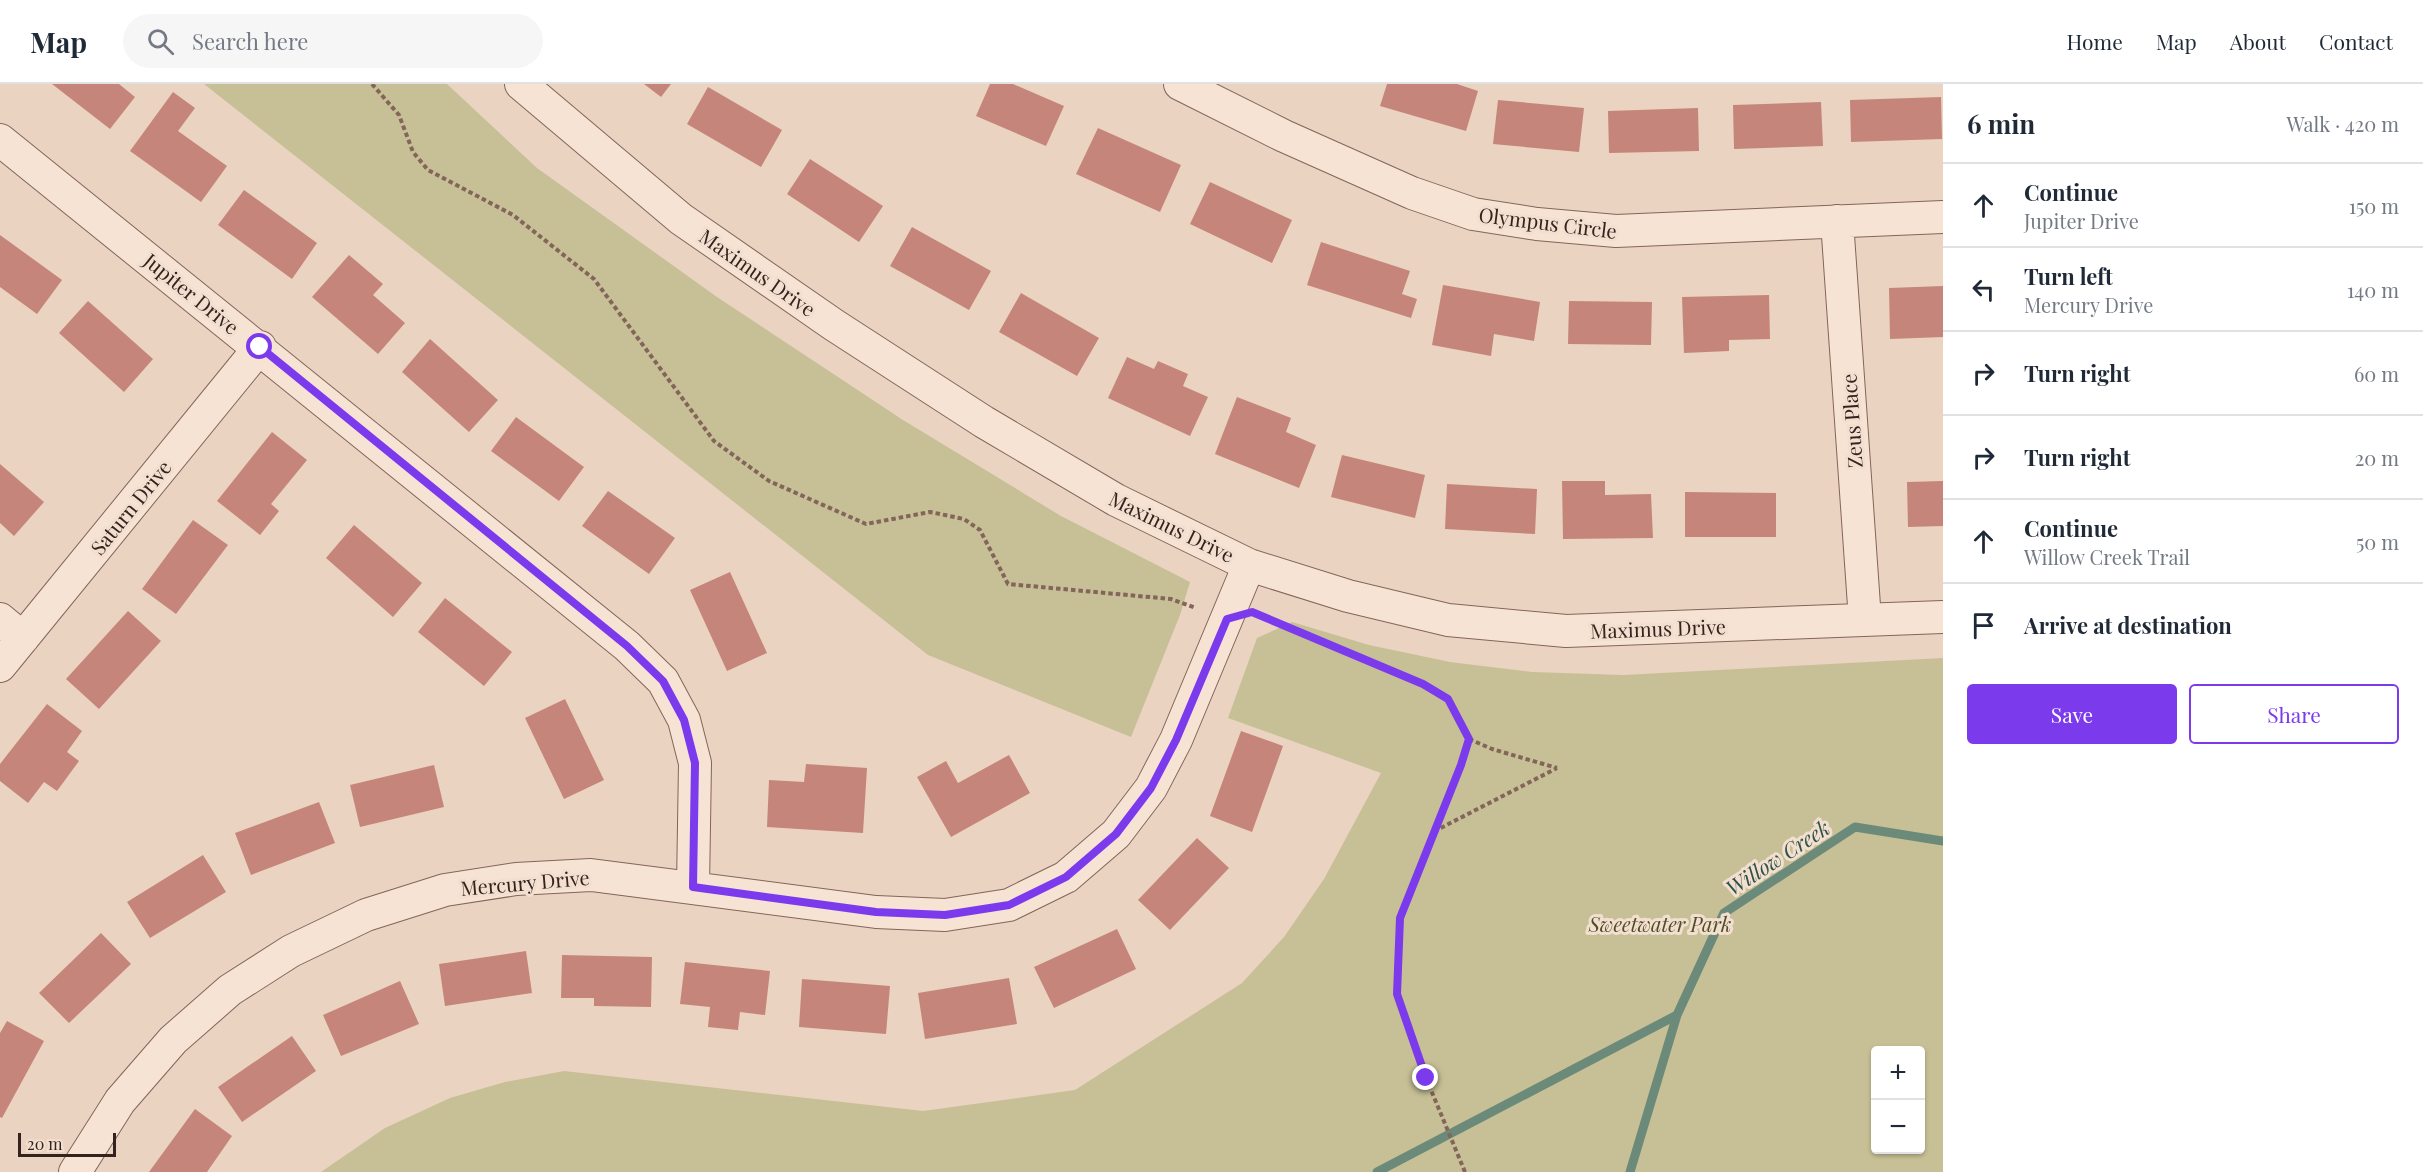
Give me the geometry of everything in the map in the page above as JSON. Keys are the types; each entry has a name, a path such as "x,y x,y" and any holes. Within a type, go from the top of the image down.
{"street":[{"name":"Maximus Drive","path":"521,84 681,219 834,326 984,422 1116,500 1250,565 1348,596 1448,620 1566,631 1943,616"},
{"name":"Olympus Circle","path":"1180,84 1284,136 1412,193 1473,214 1537,224 1616,231 1943,217"},
{"name":"Jupiter Drive","path":"0,140 260,347 627,646 663,681 684,720 695,763 693,887"},
{"name":"Zeus Place","path":"1837,221 1866,620"},
{"name":"Saturn Drive","path":"0,666 12,629 260,347"},
{"name":"Mercury Drive","path":"75,1172 120,1101 182,1033 230,990 291,951 366,915 445,890 516,879 591,875 876,912 945,915 1009,905 1066,877 1116,834 1151,788 1176,740 1250,565"}],"path":[{"path":"372,84 399,115 413,152 428,170 513,215 594,279 714,441 770,481 866,524 930,512 964,519 980,530 1008,584 1171,599 1227,619 1252,612 1423,684 1448,699 1469,739 1492,749 1557,768 1433,832"},
{"path":"1465,1172 1426,1078 1397,994 1400,918 1461,765 1469,739"}],"green space":[{"path":"204,84 447,84 537,168 717,297 903,420 1061,516 1190,582 1180,615 1131,737 928,655"},
{"name":"Sweetwater Park","path":"1292,622 1369,645 1450,662 1532,672 1624,675 1943,658 1943,1172 321,1172 385,1128 450,1098 505,1082 564,1071 923,1111 1075,1090 1242,983 1284,937 1324,879 1381,773 1228,718 1257,638"}],"building":[{"path":"52,84 119,84 135,97 110,129"},
{"path":"644,84 671,84 661,97"},
{"path":"990,84 1013,84 1064,106 1046,146 976,116"},
{"path":"1387,84 1457,84 1478,91 1466,131 1380,106"},
{"path":"708,87 782,130 761,167 687,124"},
{"path":"173,92 195,108 178,131 227,166 201,202 130,151"},
{"path":"1941,97 1942,139 1851,142 1850,100"},
{"path":"1498,100 1584,108 1579,152 1493,144"},
{"path":"1821,102 1823,146 1734,149 1733,105"},
{"path":"1698,108 1699,151 1609,153 1608,111"},
{"path":"1098,128 1181,165 1160,212 1076,174"},
{"path":"810,159 883,206 859,242 787,194"},
{"path":"1210,182 1292,220 1272,263 1190,224"},
{"path":"244,190 317,243 292,279 218,225"},
{"path":"912,227 991,271 969,310 890,266"},
{"path":"0,235 62,280 37,314 0,287"},
{"path":"1321,242 1410,271 1402,294 1417,299 1411,318 1307,285"},
{"path":"349,255 383,284 373,295 405,323 378,354 312,297"},
{"path":"1443,285 1540,302 1534,341 1494,334 1491,356 1432,345"},
{"path":"1943,286 1943,337 1890,339 1889,288"},
{"path":"1021,293 1099,338 1077,376 999,332"},
{"path":"1769,295 1770,339 1729,340 1729,351 1684,353 1682,297"},
{"path":"88,301 153,359 124,392 59,333"},
{"path":"1569,301 1652,302 1651,345 1568,344"},
{"path":"430,339 498,400 469,432 402,372"},
{"path":"1127,357 1154,369 1158,361 1188,374 1183,386 1208,397 1190,436 1108,398"},
{"path":"1237,397 1291,418 1286,432 1316,445 1299,488 1215,454"},
{"path":"516,417 584,467 559,501 491,451"},
{"path":"272,432 307,460 271,504 279,511 260,535 217,501"},
{"path":"1342,455 1425,475 1415,518 1331,497"},
{"path":"0,464 44,502 14,536 0,523"},
{"path":"1562,481 1605,481 1605,495 1651,494 1653,538 1563,539"},
{"path":"1943,481 1943,526 1908,527 1907,482"},
{"path":"1447,484 1537,489 1535,534 1445,529"},
{"path":"608,491 675,538 649,574 582,526"},
{"path":"1685,492 1776,493 1776,537 1685,537"},
{"path":"193,520 228,545 176,614 142,589"},
{"path":"354,525 422,583 393,617 326,558"},
{"path":"730,572 767,653 727,671 690,590"},
{"path":"445,598 512,652 484,686 418,632"},
{"path":"128,611 161,641 99,709 66,679"},
{"path":"565,699 604,780 564,799 525,718"},
{"path":"47,704 82,731 67,752 79,761 57,791 44,782 28,803 0,781 0,764"},
{"path":"1241,731 1283,746 1252,832 1210,816"},
{"path":"1009,755 1030,793 951,837 917,777 946,761 958,783"},
{"path":"806,764 867,768 863,833 767,827 769,780 804,782"},
{"path":"434,765 444,807 360,827 350,785"},
{"path":"319,802 335,843 251,875 235,833"},
{"path":"1197,838 1229,868 1170,930 1138,900"},
{"path":"203,855 226,892 150,938 127,902"},
{"path":"1117,929 1136,969 1054,1008 1034,967"},
{"path":"101,933 131,964 69,1023 39,993"},
{"path":"526,951 532,993 445,1006 439,964"},
{"path":"562,955 652,957 651,1007 594,1006 594,998 561,998"},
{"path":"685,962 770,971 765,1015 740,1012 738,1030 708,1027 710,1007 680,1004"},
{"path":"1009,978 1017,1024 925,1039 918,993"},
{"path":"802,979 890,986 886,1034 799,1027"},
{"path":"400,981 419,1024 341,1056 323,1015"},
{"path":"7,1021 44,1041 2,1118 0,1117 0,1033"},
{"path":"292,1036 316,1071 242,1122 218,1087"},
{"path":"195,1109 232,1136 207,1172 149,1172"}],"waterway":[{"name":"Willow Creek","path":"1630,1172 1677,1015 1724,913 1855,827 1943,841"},
{"path":"1377,1172 1677,1015"}],"route":[{"path":"260,347 627,646 663,681 684,720 695,763 693,887 876,912 945,915 1009,905 1066,877 1116,834 1151,788 1176,740 1227,619 1252,612 1423,684 1448,699 1469,739 1461,765 1400,918 1397,994 1426,1078"}]}
